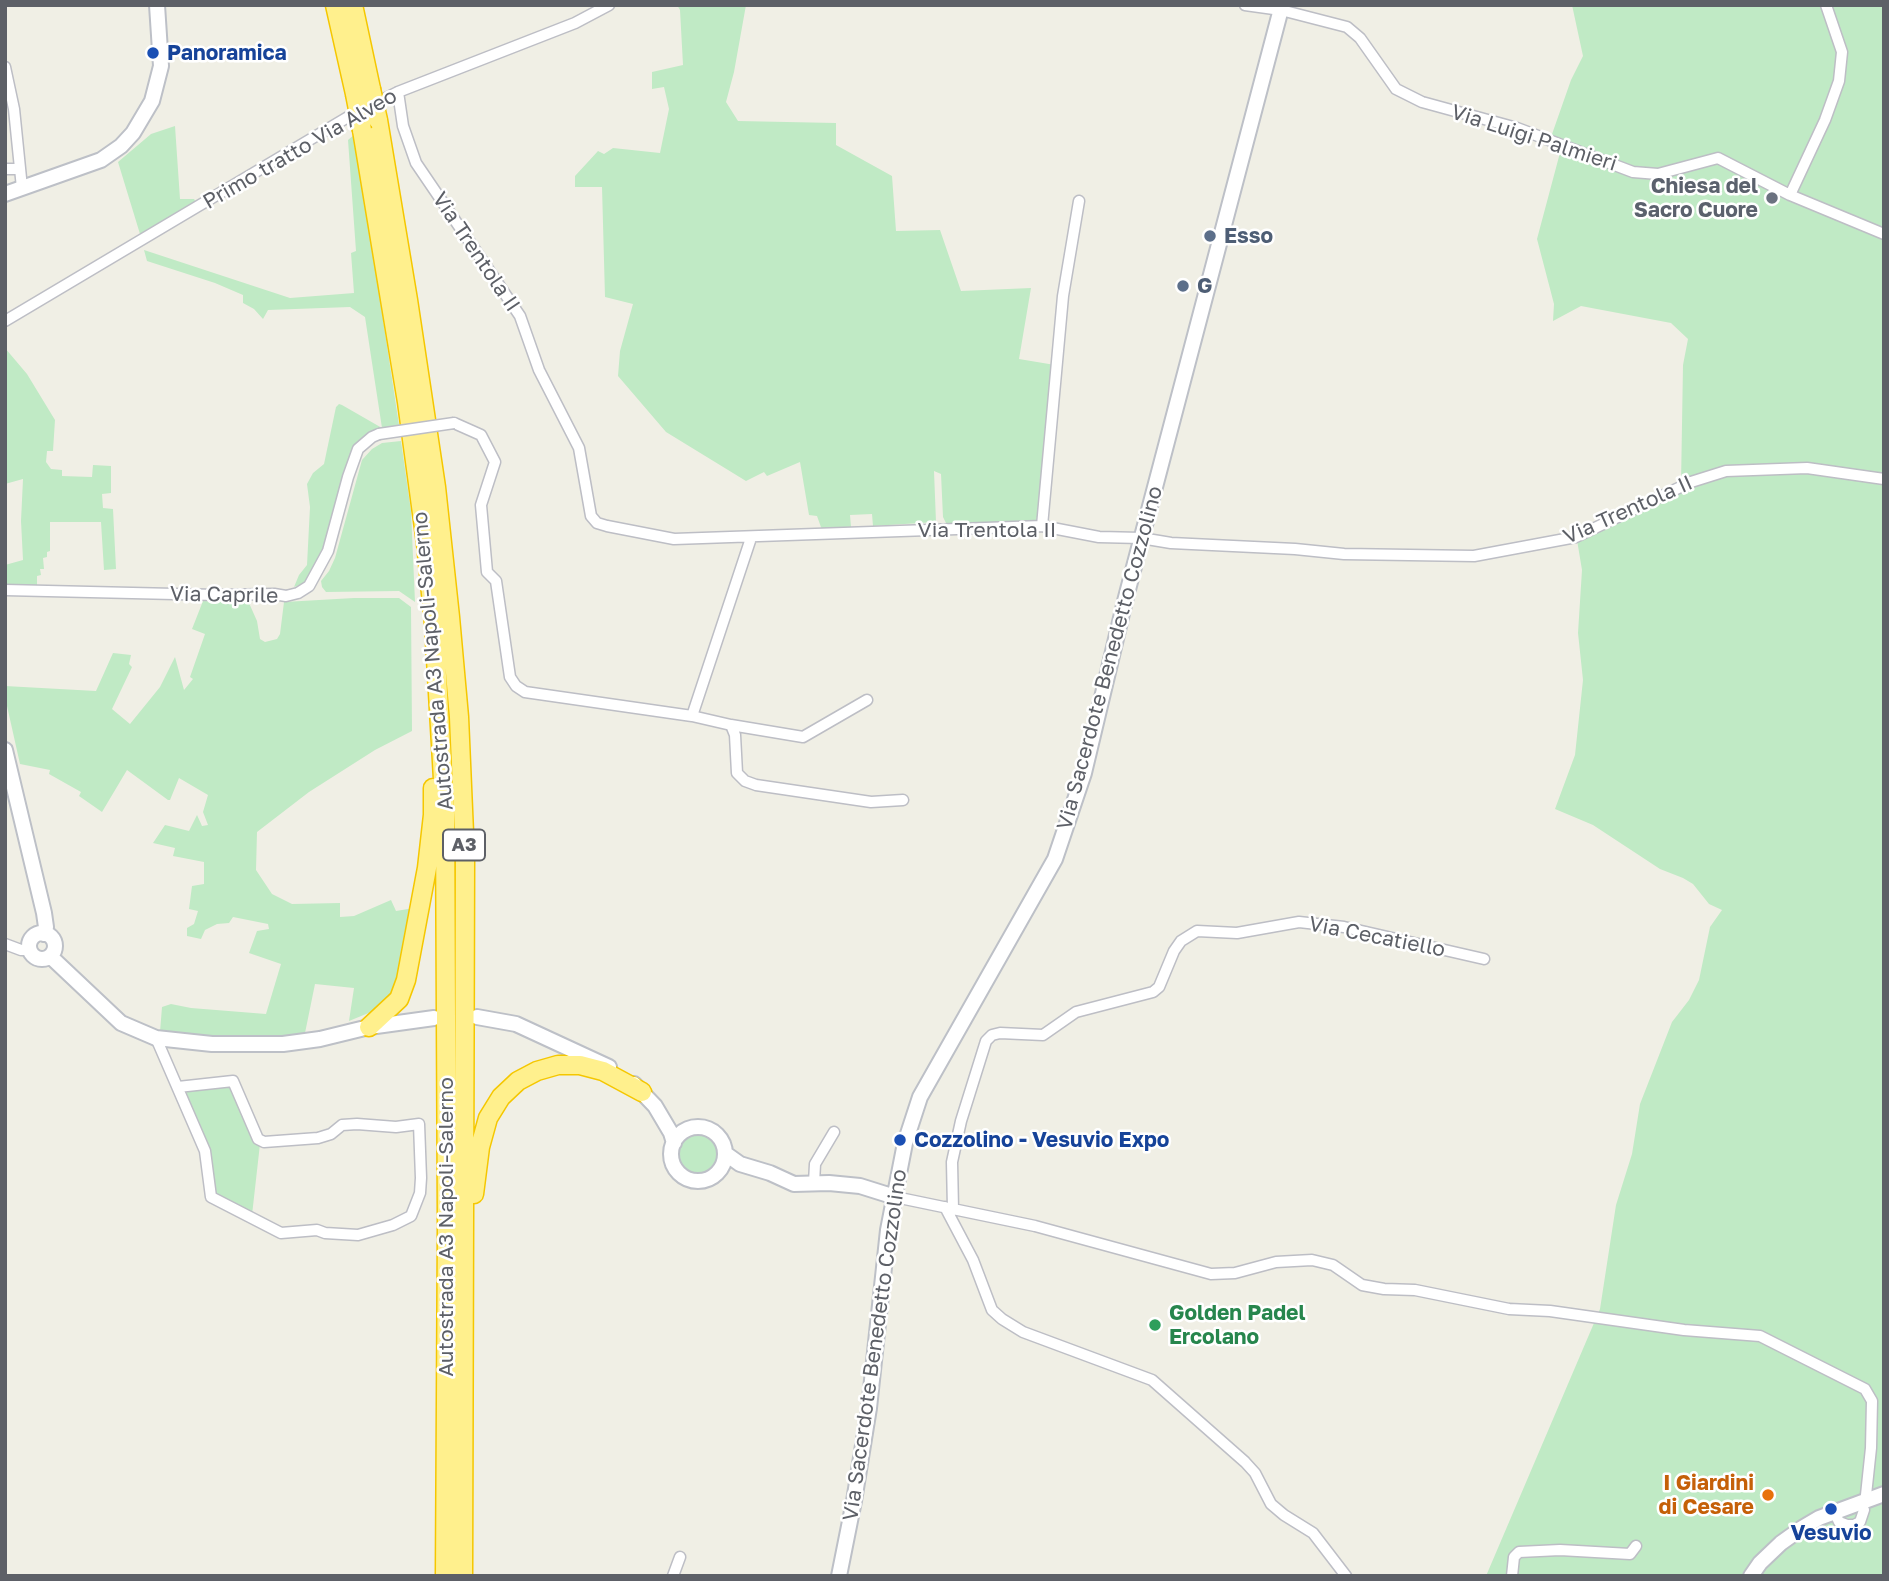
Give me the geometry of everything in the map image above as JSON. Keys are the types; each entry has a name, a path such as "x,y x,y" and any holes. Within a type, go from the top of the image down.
{"highway":[{"name":"Autostrada A3 Napoli-Salerno","path":"335,5 363,92 378,120 436,487 457,692 465,856 463,1576"},
{"name":"Autostrada A3 Napoli-Salerno","path":"353,5 363,92 362,130 407,402 434,624 447,864 444,1576"},
{"path":"369,1027 399,999 403,989 427,868 433,815 430,676 434,624"},
{"path":"464,1320 471,1275 474,1194 480,1147 488,1118 501,1097 518,1081 537,1070 558,1065 580,1065 603,1071 642,1092"}],"street":[{"path":"5,194 102,160 133,133 152,101 161,66 157,5"},
{"name":"Primo tratto Via Alveo","path":"5,321 348,117 398,92 575,23 610,5"},
{"name":"Via Luigi Palmieri","path":"1245,5 1281,7 1347,27 1355,32 1367,47 1390,83 1422,102 1517,128 1633,172 1658,174 1718,158 1790,195 1884,234"},
{"path":"1790,195 1825,120 1841,72 1842,52 1826,5"},
{"name":"Via Sacerdote Benedetto Cozzolino","path":"839,1576 869,1408 888,1230 905,1143 920,1097 1055,859 1084,773 1141,538 1281,7"},
{"path":"5,67 22,188"},
{"name":"Via Trentola II","path":"398,92 403,125 416,163 520,316 539,370 579,448 591,516 597,523 607,526 674,539 1042,526 1099,537 1141,538 1171,543 1344,554 1474,555 1576,537 1691,482 1726,471 1807,468 1884,479"},
{"path":"5,169 20,169"},
{"path":"1042,526 1063,296 1079,201"},
{"name":"Via Caprile","path":"5,590 286,596 298,593 309,586 328,551 358,449 379,434 454,423 481,435 495,462 481,505 484,545 487,572 496,581 510,677 516,686 525,692 692,716"},
{"path":"751,538 692,716 803,737 867,700"},
{"path":"731,725 737,774 745,781 756,785 872,802 902,800"},
{"path":"5,750 44,913 44,934"},
{"name":"Via Cecatiello","path":"949,1208 952,1162 961,1121 986,1041 992,1035 1000,1033 1043,1035 1076,1012 1153,992 1159,987 1181,941 1197,931 1237,933 1299,922 1345,927 1484,959"},
{"path":"44,934 54,942 53,952 50,956 36,958 29,950 30,940 34,936 44,934"},
{"path":"5,944 29,950"},
{"path":"50,956 121,1023 156,1038 212,1044 284,1044 320,1040 369,1027 433,1018"},
{"path":"477,1017 516,1024 624,1075 655,1106 674,1143"},
{"path":"156,1038 205,1151 211,1197 281,1233 317,1230 325,1234 358,1235 393,1225 411,1216 421,1178 419,1124 396,1127 349,1124 318,1138 264,1142 258,1139 233,1081 178,1087"},
{"path":"655,1106 689,1129"},
{"path":"689,1129 710,1129 724,1144 723,1162 714,1176 705,1180 685,1178 673,1162 671,1152 674,1143 680,1134 689,1129"},
{"path":"814,1183 815,1164 834,1132"},
{"path":"723,1162 770,1173 794,1184 860,1186 895,1197 1035,1226 1211,1274 1236,1273 1276,1262 1312,1260 1333,1265 1362,1284 1384,1289 1415,1290 1509,1309 1550,1311 1684,1330 1760,1336 1865,1389 1872,1401 1866,1495"},
{"path":"949,1208 973,1259 992,1310 1023,1332 1152,1380 1245,1462 1255,1474 1271,1504 1313,1533 1346,1576"},
{"path":"1751,1576 1781,1543 1802,1528 1884,1493"},
{"path":"1835,1513 1839,1522 1854,1525 1860,1522 1864,1510"},
{"path":"1512,1576 1514,1558 1519,1552 1560,1550 1630,1554 1636,1546"},
{"path":"673,1576 680,1557"}],"green space":[{"path":"677,5 746,5 726,102 738,121 836,123 836,145 892,176 896,231 940,230 961,291 1031,288 1019,359 1055,365 1036,525 946,523 943,517 941,474 934,471 936,522 873,526 872,514 850,515 851,527 822,530 817,516 809,515 800,462 767,476 764,472 746,481 666,432 618,376 620,351 633,304 605,297 602,187 575,187 575,176 598,151 604,154 613,148 660,153 669,109 664,87 652,89 652,72 683,65 680,10"},
{"path":"1572,5 1884,5 1884,1576 1486,1576 1600,1309 1616,1205 1632,1154 1640,1104 1672,1022 1689,1000 1699,980 1710,927 1722,910 1709,904 1693,884 1660,869 1593,825 1555,809 1575,755 1583,680 1578,633 1582,570 1576,534 1681,484 1683,365 1688,339 1671,323 1581,306 1553,321 1554,304 1537,239 1561,149 1551,137 1571,80 1583,56"},
{"path":"175,126 180,199 194,199 196,202 140,234 118,162 151,134"},
{"path":"355,134 399,425 383,429 355,449 347,464 321,560 306,583 294,587 307,565 310,507 307,484 313,473 324,464 336,407 342,405 382,428 365,317 350,307 268,310 263,319 254,309 243,303 243,295 147,261 144,250 290,298 354,293 351,253 356,251 348,140"},
{"path":"5,348 27,374 55,420 53,451 47,451 46,462 51,469 62,470 62,476 92,477 93,465 111,466 111,493 102,494 103,508 113,509 116,569 104,570 101,522 50,522 50,551 47,552 47,557 43,558 44,569 40,569 41,575 37,576 37,587 5,587 5,565 23,560 23,479 5,484"},
{"path":"401,441 411,511 415,602 399,591 326,592 321,581 335,558 362,460 382,443"},
{"path":"399,598 411,607 412,731 375,750 309,792 257,832 256,870 272,894 292,904 340,903 340,917 354,916 391,900 396,911 414,908 397,983 385,1003 349,1021 354,988 315,984 305,1033 249,1041 160,1032 162,1007 171,1004 266,1014 281,964 249,953 257,931 269,929 268,924 233,917 229,923 217,924 205,930 201,939 187,936 187,928 194,924 198,911 189,909 192,886 204,884 204,862 173,856 175,848 153,843 165,825 189,831 197,815 202,826 208,825 203,812 208,795 179,778 168,800 127,770 102,812 79,796 81,792 49,774 50,770 20,764 5,686 96,691 113,653 131,655 129,664 132,667 112,709 130,724 160,687 175,657 184,690 193,679 190,677 205,634 192,629 203,601 249,603 257,621 260,639 265,642 277,639 280,634 284,602"},
{"path":"231,1085 260,1144 252,1215 216,1196 212,1188 212,1164 185,1089"},
{"path":"698,1133 713,1139 719,1154 713,1169 698,1175 683,1169 677,1154 683,1139"}],"place":[{"name":"Panoramica","path":"153,53"},
{"name":"Chiesa del Sacro Cuore","path":"1772,198"},
{"name":"Esso","path":"1210,236"},
{"name":"G","path":"1183,286"},
{"name":"Cozzolino - Vesuvio Expo","path":"900,1140"},
{"name":"Golden Padel Ercolano","path":"1155,1325"},
{"name":"I Giardini di Cesare","path":"1768,1495"},
{"name":"Vesuvio","path":"1831,1509"}]}
